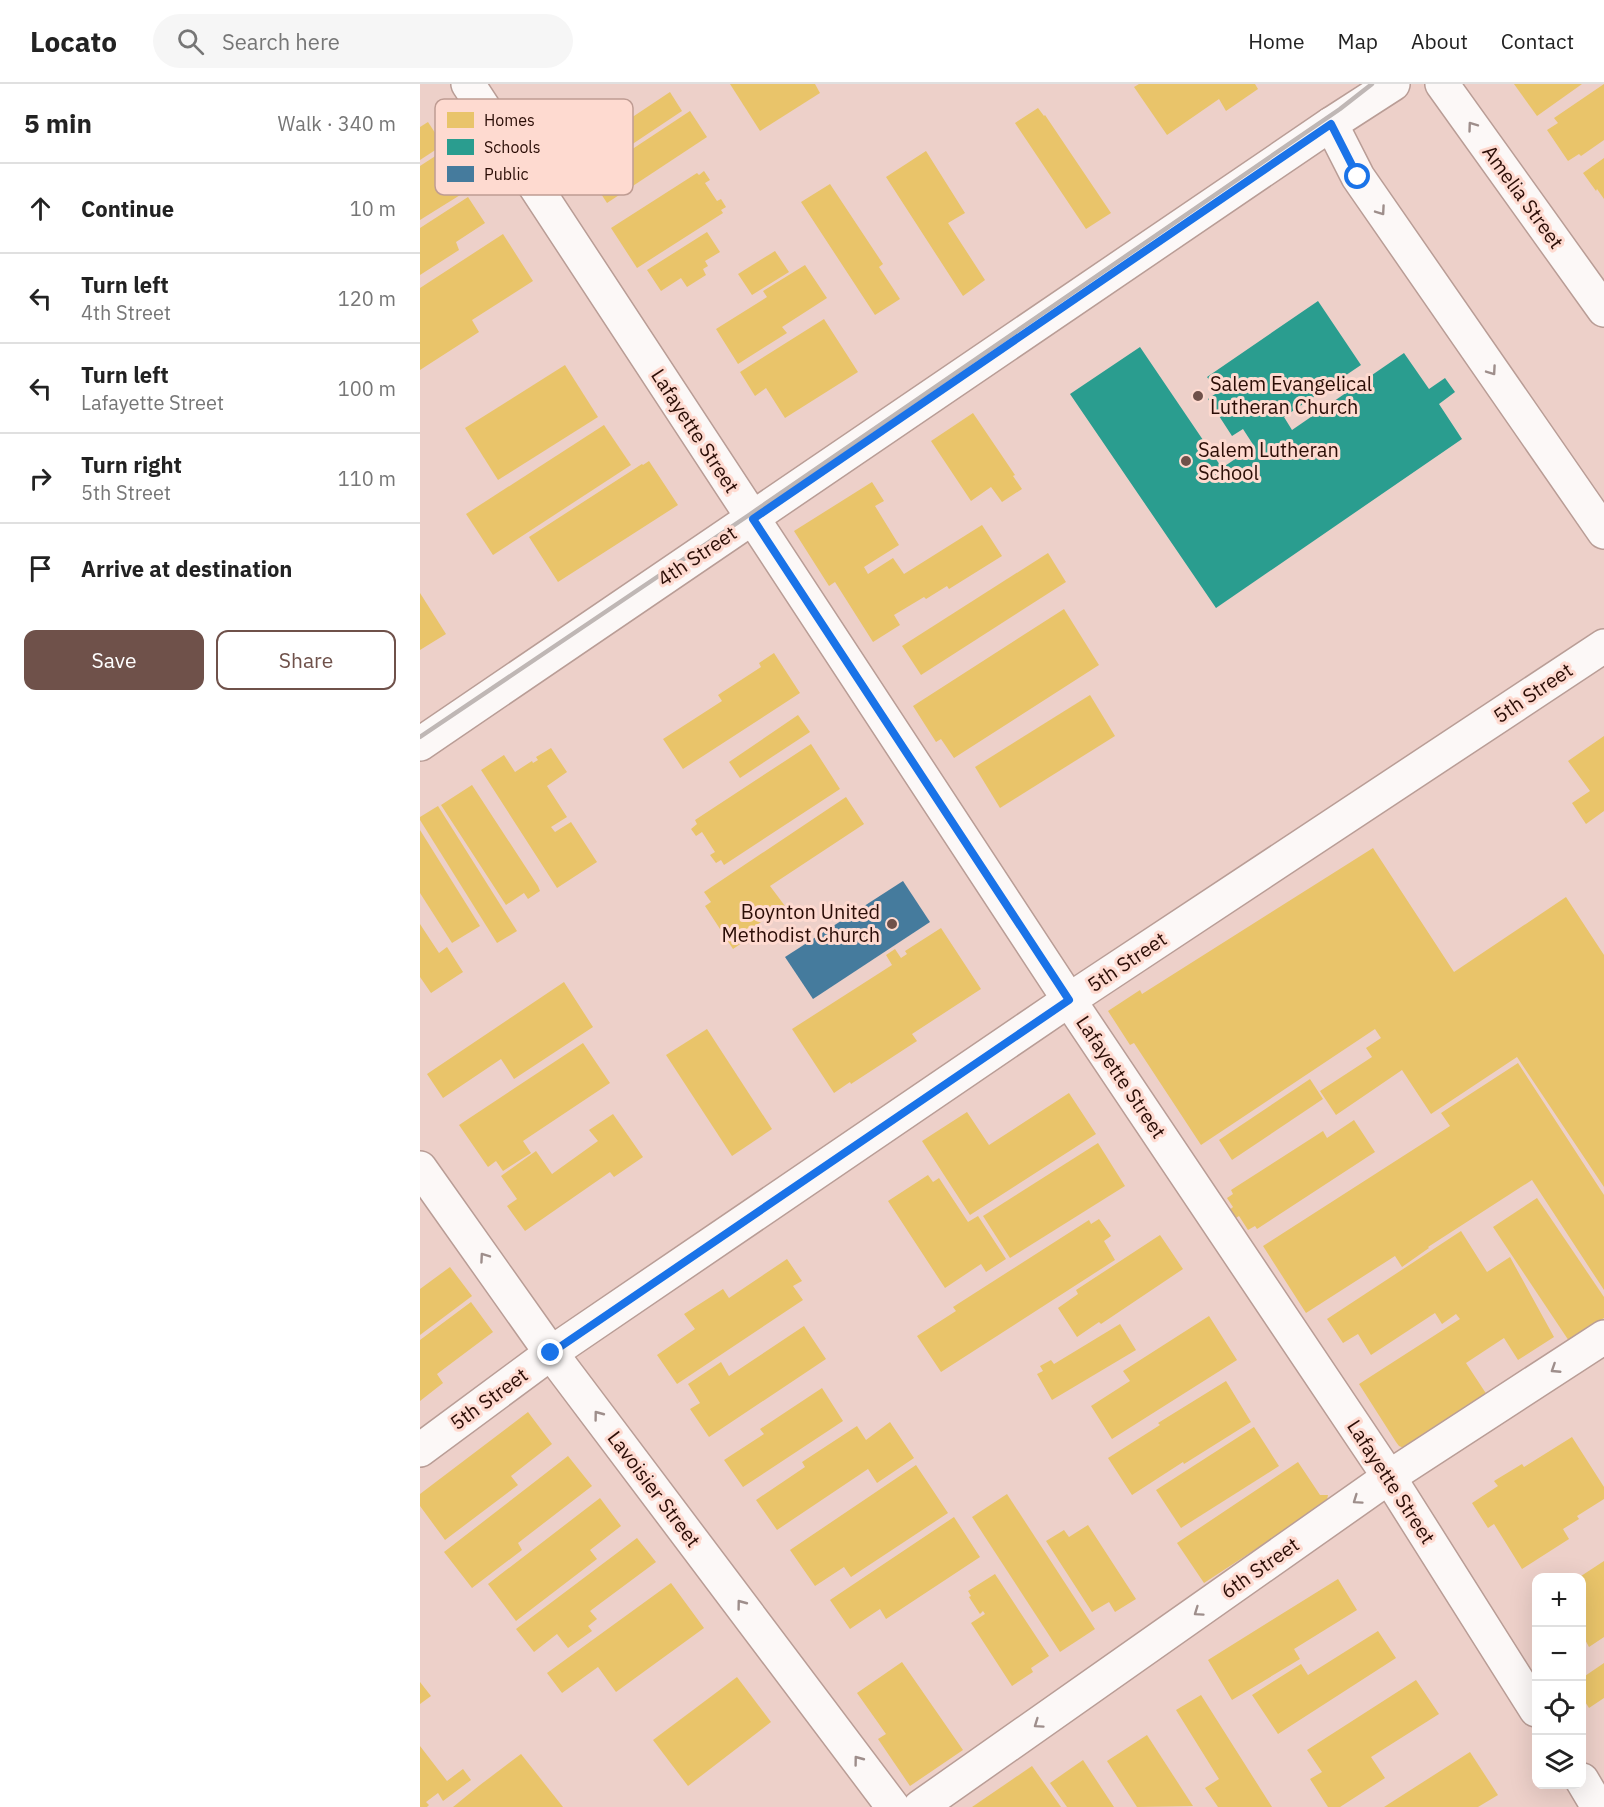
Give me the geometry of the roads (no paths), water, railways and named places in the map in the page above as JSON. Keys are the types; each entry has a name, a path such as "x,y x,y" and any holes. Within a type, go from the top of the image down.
{"street":[{"name":"Lafayette Street","path":"468,84 478,99"},
{"path":"1354,84 1331,124 1358,177 1604,532"},
{"name":"4th Street","path":"420,744 1393,84"},
{"name":"Amelia Street","path":"1442,84 1604,310"},
{"name":"Lafayette Street","path":"541,195 1069,1000 1389,1478 1532,1704"},
{"name":"5th Street","path":"420,1450 551,1353 1069,1000 1604,646"},
{"name":"Lavoisier Street","path":"420,1168 551,1353 893,1807"},
{"name":"6th Street","path":"920,1807 1389,1478 1604,1337"},
{"path":"1586,1788 1598,1807"}],"railway":[{"path":"420,737 749,515 1340,109 1372,84"}],"place":[{"name":"Salem Evangelical Lutheran Church","path":"1198,396"},
{"name":"Salem Lutheran School","path":"1186,461"},
{"name":"Boynton United Methodist Church","path":"892,924"}]}
